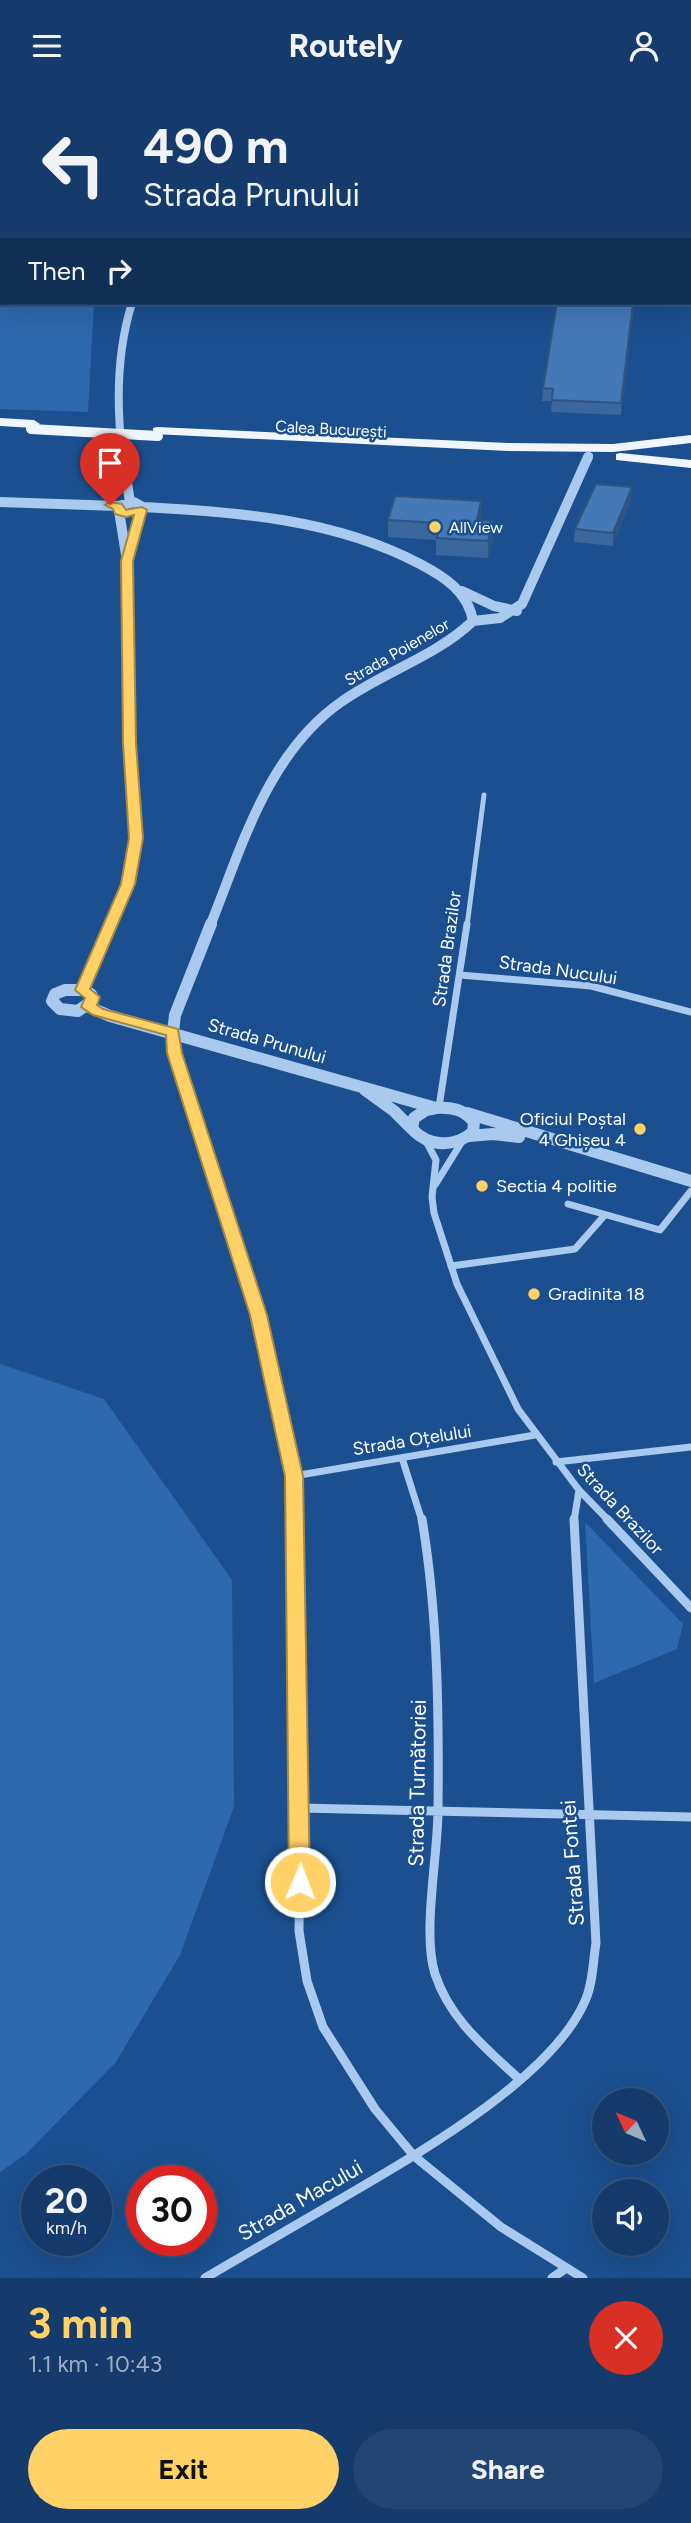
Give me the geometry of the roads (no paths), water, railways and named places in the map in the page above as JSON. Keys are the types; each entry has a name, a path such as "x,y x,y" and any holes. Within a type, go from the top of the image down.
{"main road":[{"name":"Calea București","path":"0,425 661,460 691,464"},
{"name":"Calea București","path":"157,434 508,447 613,448 691,439"},
{"path":"660,442 652,449 652,453 661,460"}],"street":[{"path":"130,502 122,453 120,398 123,337 131,305"},
{"path":"473,621 500,618 517,611 589,456"},
{"path":"0,502 118,509 131,513 143,509 227,513 324,528 357,537 418,562 460,590 494,606 517,611"},
{"path":"130,502 143,509"},
{"path":"118,509 130,502"},
{"path":"89,1007 93,997 83,990 128,884 136,838 129,743 127,561 118,509"},
{"path":"127,561 143,509"},
{"name":"Strada Poienelor","path":"173,1033 175,1015 255,813 302,735 326,712 454,639 473,621 470,606 460,590"},
{"name":"Strada Brazilor","path":"437,1107 460,975 484,795"},
{"name":"Strada Nucului","path":"460,975 591,986 691,1012"},
{"name":"Strada Prunului","path":"83,990 60,992 53,997 53,1004 65,1011 89,1007 110,1016 437,1107"},
{"path":"173,1033 175,1053 259,1315 294,1476 300,1808 299,1931 307,1981 323,2027 346,2066 375,2109 414,2155 501,2227 583,2278"},
{"name":"Strada Prunului","path":"356,1084 394,1111 412,1129"},
{"path":"564,1144 506,1134 466,1138 445,1144 426,1141 412,1129 414,1118 426,1109 454,1108 691,1181"},
{"path":"433,1189 475,1127 467,1113"},
{"name":"Strada Brazilor","path":"426,1141 436,1160 434,1213 451,1266 500,1376 535,1435 579,1490 691,1608"},
{"path":"568,1205 660,1230 691,1191"},
{"path":"451,1266 575,1249 604,1216"},
{"name":"Strada Oțelului","path":"294,1476 535,1435"},
{"name":"Strada Brazilor","path":"556,1462 691,1447"},
{"name":"Strada Turnătoriei","path":"402,1458 422,1519 430,1567 438,1812 430,1945 434,1972 446,2003 466,2030 520,2080"},
{"name":"Strada Fontei","path":"414,2155 468,2120 520,2080 562,2037 586,2000 596,1943 574,1517 579,1490"},
{"path":"300,1808 691,1817"},
{"name":"Strada Macului","path":"205,2278 414,2155"},
{"path":"552,2278 565,2269"}],"place":[{"name":"AllView","path":"435,527"},
{"name":"Oficiul Poștal 4 Ghișeu 4","path":"640,1129"},
{"name":"Sectia 4 politie","path":"482,1186"},
{"name":"Gradinita 18","path":"534,1294"}]}
